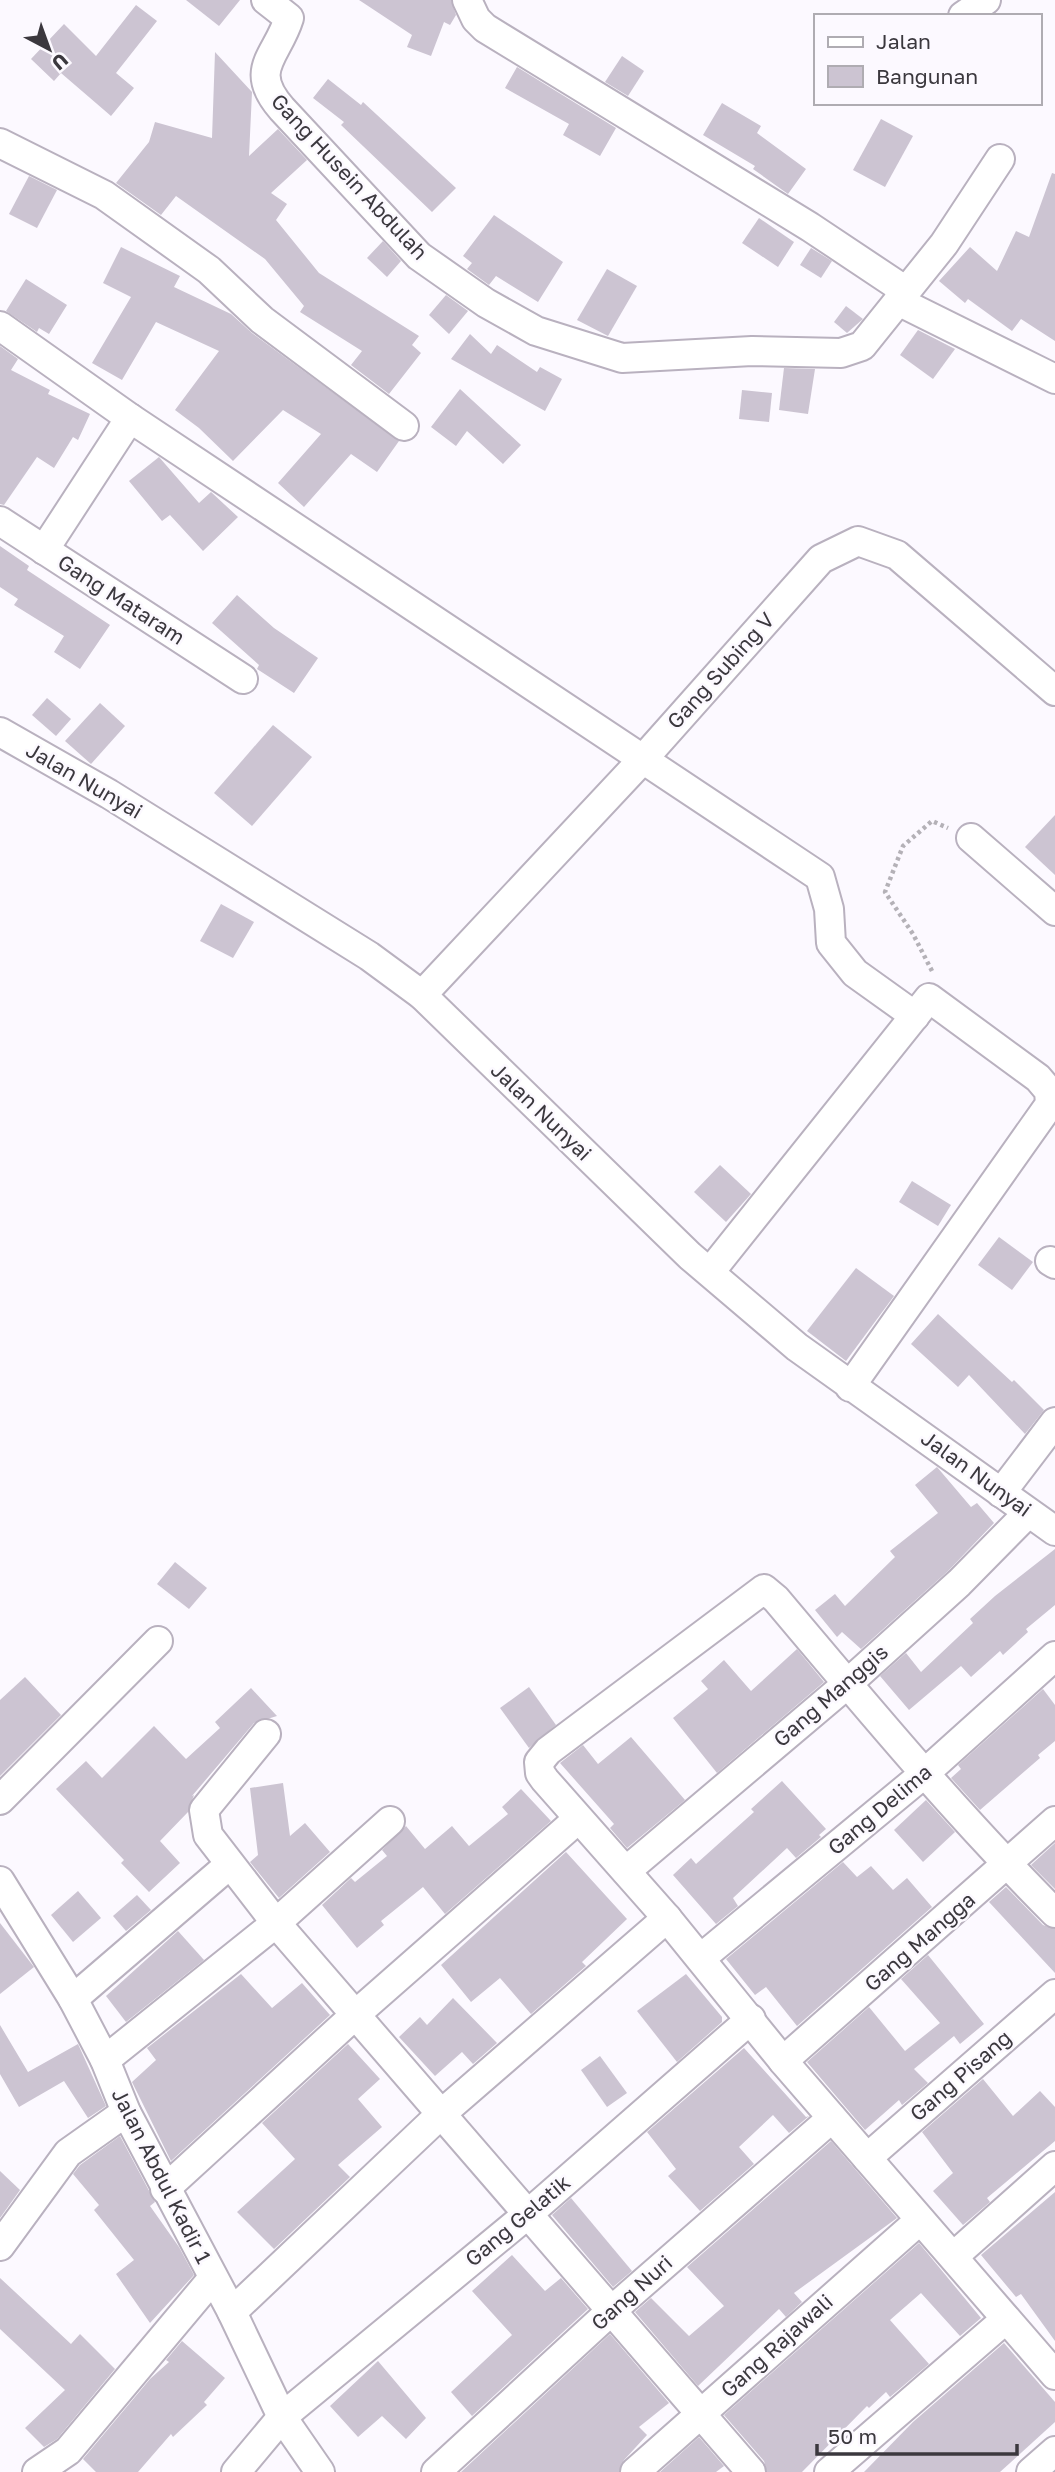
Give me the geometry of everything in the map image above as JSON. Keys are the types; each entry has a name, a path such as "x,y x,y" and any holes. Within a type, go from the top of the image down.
{"street":[{"name":"Gang Husein Abdulah","path":"266,0 289,18 265,67 265,86 278,105 419,256 486,303 536,331 622,358 752,351 854,351 868,341 902,296"},
{"path":"467,0 476,19 485,28 810,227 902,296 1055,379"},
{"path":"966,14 986,0"},
{"path":"0,143 104,195 209,270 262,320 404,426"},
{"path":"902,296 944,244 1000,159"},
{"path":"0,326 130,418 645,758 820,877 829,909 831,943 855,973 922,1007 1038,1078 1049,1091 1050,1104 849,1387"},
{"path":"44,550 130,418"},
{"name":"Gang Mataram","path":"0,521 243,678"},
{"name":"Gang Subing V","path":"422,995 645,758 821,559 858,541 897,555 1055,691"},
{"name":"Jalan Nunyai","path":"0,732 109,794 357,949 422,995 568,1140 710,1272 849,1387 910,1425 938,1450 1055,1531"},
{"path":"971,838 1055,911"},
{"path":"710,1272 922,1007"},
{"path":"1001,1493 1055,1422"},
{"name":"Gang Manggis","path":"626,1871 846,1685 959,1584 1028,1513"},
{"path":"1050,2359 1006,2319 954,2256 831,2118 667,1918 578,1819 540,1773 541,1757 764,1589 1007,1865 1055,1913"},
{"path":"0,1800 158,1641"},
{"name":"Gang Delima","path":"701,1958 925,1773 1055,1656"},
{"path":"266,1734 204,1810 208,1835 276,1923 751,2472"},
{"path":"165,2189 355,2015 578,1819"},
{"path":"106,2060 276,1923 390,1821"},
{"name":"Gang Mangga","path":"783,2061 1055,1821"},
{"path":"73,1999 229,1865"},
{"name":"Jalan Abdul Kadir 1","path":"0,1881 73,1999 106,2060 126,2112 232,2312 282,2417 320,2472"},
{"path":"232,2312 440,2115 667,1918"},
{"name":"Gang Pisang","path":"867,2158 1055,1994"},
{"name":"Gang Gelatik","path":"236,2472 282,2417 528,2214 751,2019"},
{"path":"0,2246 68,2153 126,2112"},
{"name":"Gang Nuri","path":"436,2472 611,2311 831,2118"},
{"path":"954,2256 1055,2166"},
{"name":"Gang Rajawali","path":"635,2472 920,2220"},
{"path":"37,2472 68,2451 213,2278"},
{"path":"829,2472 1006,2319"},
{"path":"1031,2472 1055,2451"}],"path":[{"path":"922,1007 936,980 913,933 885,892 903,846 932,821 971,838"}],"building":[{"path":"186,0 240,0 219,26"},
{"path":"359,0 451,0 456,15 450,25 444,22 431,56 407,47 412,35"},
{"path":"136,5 157,21 116,73 134,88 111,116 61,73 54,81 31,59 64,24 96,56"},
{"path":"215,52 252,92 249,156 278,129 307,160 271,193 287,204 276,220 319,273 419,336 412,345 421,353 389,394 351,365 362,351 300,312 304,306 265,259 176,196 161,215 116,183 149,142 155,122 212,138"},
{"path":"622,56 644,71 628,96 605,82"},
{"path":"517,67 616,128 600,156 563,135 569,124 505,88"},
{"path":"328,79 361,105 363,102 456,188 432,212 341,125 344,122 313,98"},
{"path":"722,103 761,126 757,133 806,169 788,194 753,169 755,166 703,135"},
{"path":"881,119 913,136 885,187 853,170"},
{"path":"1052,173 1055,174 1055,341 1021,319 1012,331 968,299 965,303 939,281 970,247 997,271 1016,231 1029,237"},
{"path":"29,176 57,190 37,228 9,214"},
{"path":"494,215 563,262 538,302 496,276 489,285 467,269 472,263 463,256"},
{"path":"759,218 794,242 778,267 742,243"},
{"path":"383,241 401,261 387,277 367,258"},
{"path":"121,247 180,276 174,287 231,314 252,333 399,441 377,472 351,454 304,507 278,483 321,434 283,410 233,461 199,428 175,410 219,351 156,322 122,380 92,363 131,297 103,283"},
{"path":"811,248 832,261 821,278 800,265"},
{"path":"607,269 637,286 608,336 577,320"},
{"path":"26,279 67,305 49,334 39,328 37,332 6,311"},
{"path":"446,295 468,311 449,334 429,315"},
{"path":"846,306 863,319 847,333 834,322"},
{"path":"918,330 955,349 933,379 900,355"},
{"path":"470,334 491,354 497,345 537,372 540,367 562,379 545,411 451,359"},
{"path":"0,346 18,359 11,370 50,390 48,394 90,414 78,440 73,437 54,468 37,457 4,505 0,504"},
{"path":"784,368 815,369 808,414 779,410"},
{"path":"460,389 521,445 503,464 467,431 456,446 431,427"},
{"path":"742,390 772,393 769,422 739,419"},
{"path":"159,457 199,503 211,492 238,517 203,551 170,515 162,521 129,481"},
{"path":"0,546 29,566 27,570 110,625 80,669 54,652 64,636 14,605 18,599 0,587"},
{"path":"237,595 274,628 318,658 294,693 257,669 259,665 212,623"},
{"path":"47,698 71,719 56,736 32,715"},
{"path":"100,703 125,726 91,764 65,741"},
{"path":"273,725 312,757 252,826 214,793"},
{"path":"1055,815 1055,875 1025,847"},
{"path":"221,904 254,922 233,958 200,941"},
{"path":"720,1165 751,1194 726,1222 694,1192"},
{"path":"912,1181 951,1205 938,1226 899,1202"},
{"path":"999,1237 1033,1262 1012,1290 978,1265"},
{"path":"856,1268 894,1296 846,1361 807,1331"},
{"path":"938,1314 1044,1410 1025,1434 969,1375 958,1387 911,1344"},
{"path":"937,1467 971,1507 977,1503 994,1523 948,1571 861,1649 842,1632 837,1637 815,1610 835,1594 845,1606 895,1557 890,1551 938,1513 915,1485"},
{"path":"1055,1549 1055,1605 1026,1629 1028,1632 1003,1655 1000,1651 971,1677 961,1666 909,1710 880,1676 906,1653 921,1672 973,1623 970,1619 995,1596"},
{"path":"175,1562 207,1588 189,1609 157,1584"},
{"path":"797,1649 824,1682 717,1773 673,1718 708,1689 701,1681 724,1660 751,1691"},
{"path":"25,1677 61,1715 0,1776 0,1700"},
{"path":"529,1687 556,1725 529,1748 500,1708"},
{"path":"251,1688 277,1716 254,1723 192,1796 194,1795 188,1812 160,1841 180,1863 149,1892 121,1863 124,1860 56,1789 86,1761 102,1778 154,1726 186,1759 220,1728 215,1722"},
{"path":"1043,1689 1055,1705 1055,1741 1038,1755 1040,1758 980,1810 951,1778 961,1769 958,1765"},
{"path":"631,1737 685,1800 627,1848 610,1828 614,1824 560,1763 583,1745 598,1764"},
{"path":"782,1781 826,1829 819,1835 821,1837 796,1858 787,1848 733,1898 738,1906 716,1924 673,1875 691,1858 696,1864 754,1812 751,1809"},
{"path":"283,1783 290,1836 305,1823 330,1852 279,1898 250,1862 258,1855 250,1788"},
{"path":"521,1789 551,1821 445,1914 423,1887 381,1921 384,1925 357,1948 322,1905 351,1878 355,1882 387,1856 382,1850 406,1826 425,1849 452,1826 469,1846 508,1814 502,1807"},
{"path":"926,1800 955,1832 923,1862 894,1830"},
{"path":"1055,1843 1055,1889 1031,1865"},
{"path":"566,1852 627,1919 582,1962 586,1966 531,2014 500,1978 471,2002 441,1965"},
{"path":"843,1862 857,1877 871,1866 893,1890 907,1878 932,1907 797,2026 766,1987 755,1995 726,1959"},
{"path":"1006,1887 1043,1925 1055,1929 1055,1973 989,1902"},
{"path":"78,1891 101,1918 73,1942 51,1915"},
{"path":"137,1895 151,1910 126,1931 113,1916"},
{"path":"0,1923 34,1967 0,1994"},
{"path":"178,1931 204,1960 126,2022 106,1996"},
{"path":"928,1955 984,2024 960,2044 954,2036 914,2069 928,2083 902,2105 899,2100 865,2130 807,2062 869,2007 905,2051 940,2023 901,1979"},
{"path":"241,1974 272,2008 302,1983 330,2015 171,2161 132,2082 156,2060 147,2048"},
{"path":"686,1974 722,2017 722,2022 677,2062 637,2011"},
{"path":"453,1998 497,2043 473,2064 462,2052 435,2076 399,2037 420,2017 427,2025"},
{"path":"0,2025 28,2072 78,2044 106,2106 88,2118 64,2081 19,2107 0,2074"},
{"path":"348,2044 380,2079 358,2099 382,2127 338,2165 350,2177 274,2249 237,2212 295,2159 262,2123"},
{"path":"744,2048 806,2117 809,2116 789,2133 773,2115 739,2147 754,2164 700,2211 668,2176 676,2169 647,2132"},
{"path":"600,2056 627,2093 607,2107 581,2070"},
{"path":"983,2079 1013,2116 1040,2091 1055,2107 1055,2141 987,2198 990,2202 963,2225 933,2191 953,2173 922,2132"},
{"path":"120,2136 155,2202 150,2206 179,2247 194,2275 150,2323 116,2274 134,2260 94,2210 99,2205 73,2174 80,2165"},
{"path":"831,2141 897,2218 794,2293 802,2302 786,2317 779,2309 698,2386 635,2312 651,2298 689,2336 724,2306 687,2267"},
{"path":"0,2171 20,2190 0,2218"},
{"path":"1055,2192 1055,2341 1021,2294 1016,2297 981,2255"},
{"path":"571,2198 632,2271 613,2287 552,2215"},
{"path":"919,2243 981,2318 960,2336 921,2293 890,2320 929,2364 890,2397 886,2392 869,2408 867,2406 802,2472 767,2472 764,2461 724,2415"},
{"path":"512,2255 545,2291 561,2278 588,2309 472,2416 451,2392 512,2335 472,2291"},
{"path":"0,2278 71,2344 80,2334 115,2369 57,2439 44,2447 25,2428 65,2390 0,2329"},
{"path":"610,2334 669,2403 639,2427 647,2435 624,2460 619,2472 461,2472"},
{"path":"182,2341 225,2378 204,2402 207,2405 173,2437 171,2434 138,2472 96,2472 83,2459 150,2379 169,2362 166,2360"},
{"path":"1004,2343 1055,2402 1055,2422 1000,2472 864,2472 913,2422"},
{"path":"378,2361 426,2418 406,2439 382,2416 358,2437 330,2406"},
{"path":"699,2437 724,2466 716,2472 660,2472"}]}
